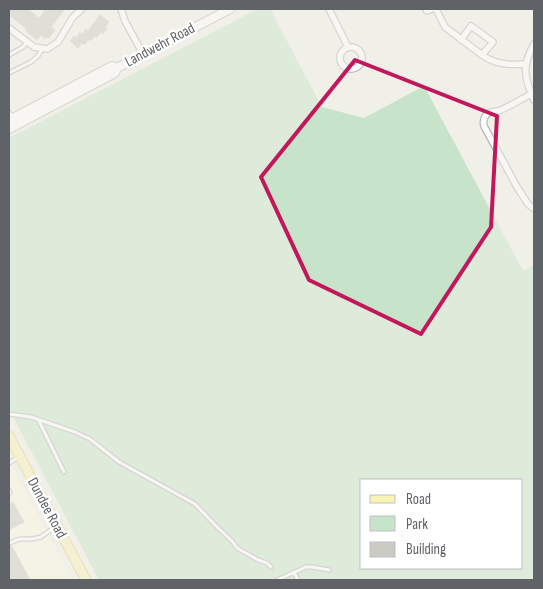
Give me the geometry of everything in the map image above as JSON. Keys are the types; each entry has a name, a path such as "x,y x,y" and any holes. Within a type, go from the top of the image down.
{"main road":[{"name":"Landwehr Road","path":"11,121 115,74 117,68 230,9"},
{"name":"Dundee Road","path":"9,436 86,580"}],"street":[{"path":"10,30 34,47 47,49 58,42 74,17 82,9"},
{"path":"121,9 125,21 143,54"},
{"path":"329,9 348,47"},
{"path":"426,9 427,11 432,9"},
{"path":"436,9 445,27 482,55 509,65 526,64"},
{"path":"461,40 471,26 493,42 482,55"},
{"path":"534,44 526,64 526,79 533,97 518,100 507,108 489,112 483,120 484,126 516,187 534,209"}],"lane":[{"path":"9,55 23,47 27,42"},
{"path":"9,73 31,62 38,56 42,48"},
{"path":"9,414 39,420 90,438 119,462 195,504 237,548 267,563 271,567"},
{"path":"39,420 64,472"},
{"path":"9,463 20,457"},
{"path":"9,543 20,539 41,537 56,525"},
{"path":"277,580 309,567 329,570"},
{"path":"294,572 298,580"}],"highlighted area":[{"path":"355,60 497,116 491,227 421,334 309,280 261,177"}],"shaded area":[{"path":"9,460 73,580 9,580"}],"green space":[{"path":"258,9 270,9 322,107 364,118 424,86 523,271 534,265 534,580 99,580 9,409 9,138"}],"building":[{"path":"9,9 28,9 39,18 46,9 65,9 51,27 55,30 49,38 45,39 41,35 37,40 26,31 27,29 9,15"},
{"path":"100,15 109,22 103,34 101,32 97,37 95,36 90,41 89,39 84,45 82,43 78,48 70,41 74,36 76,38 80,32 82,34 86,29 88,31"},
{"path":"13,502 24,522 9,530 9,505"},
{"path":"9,546 12,546 30,580 9,580"}]}
